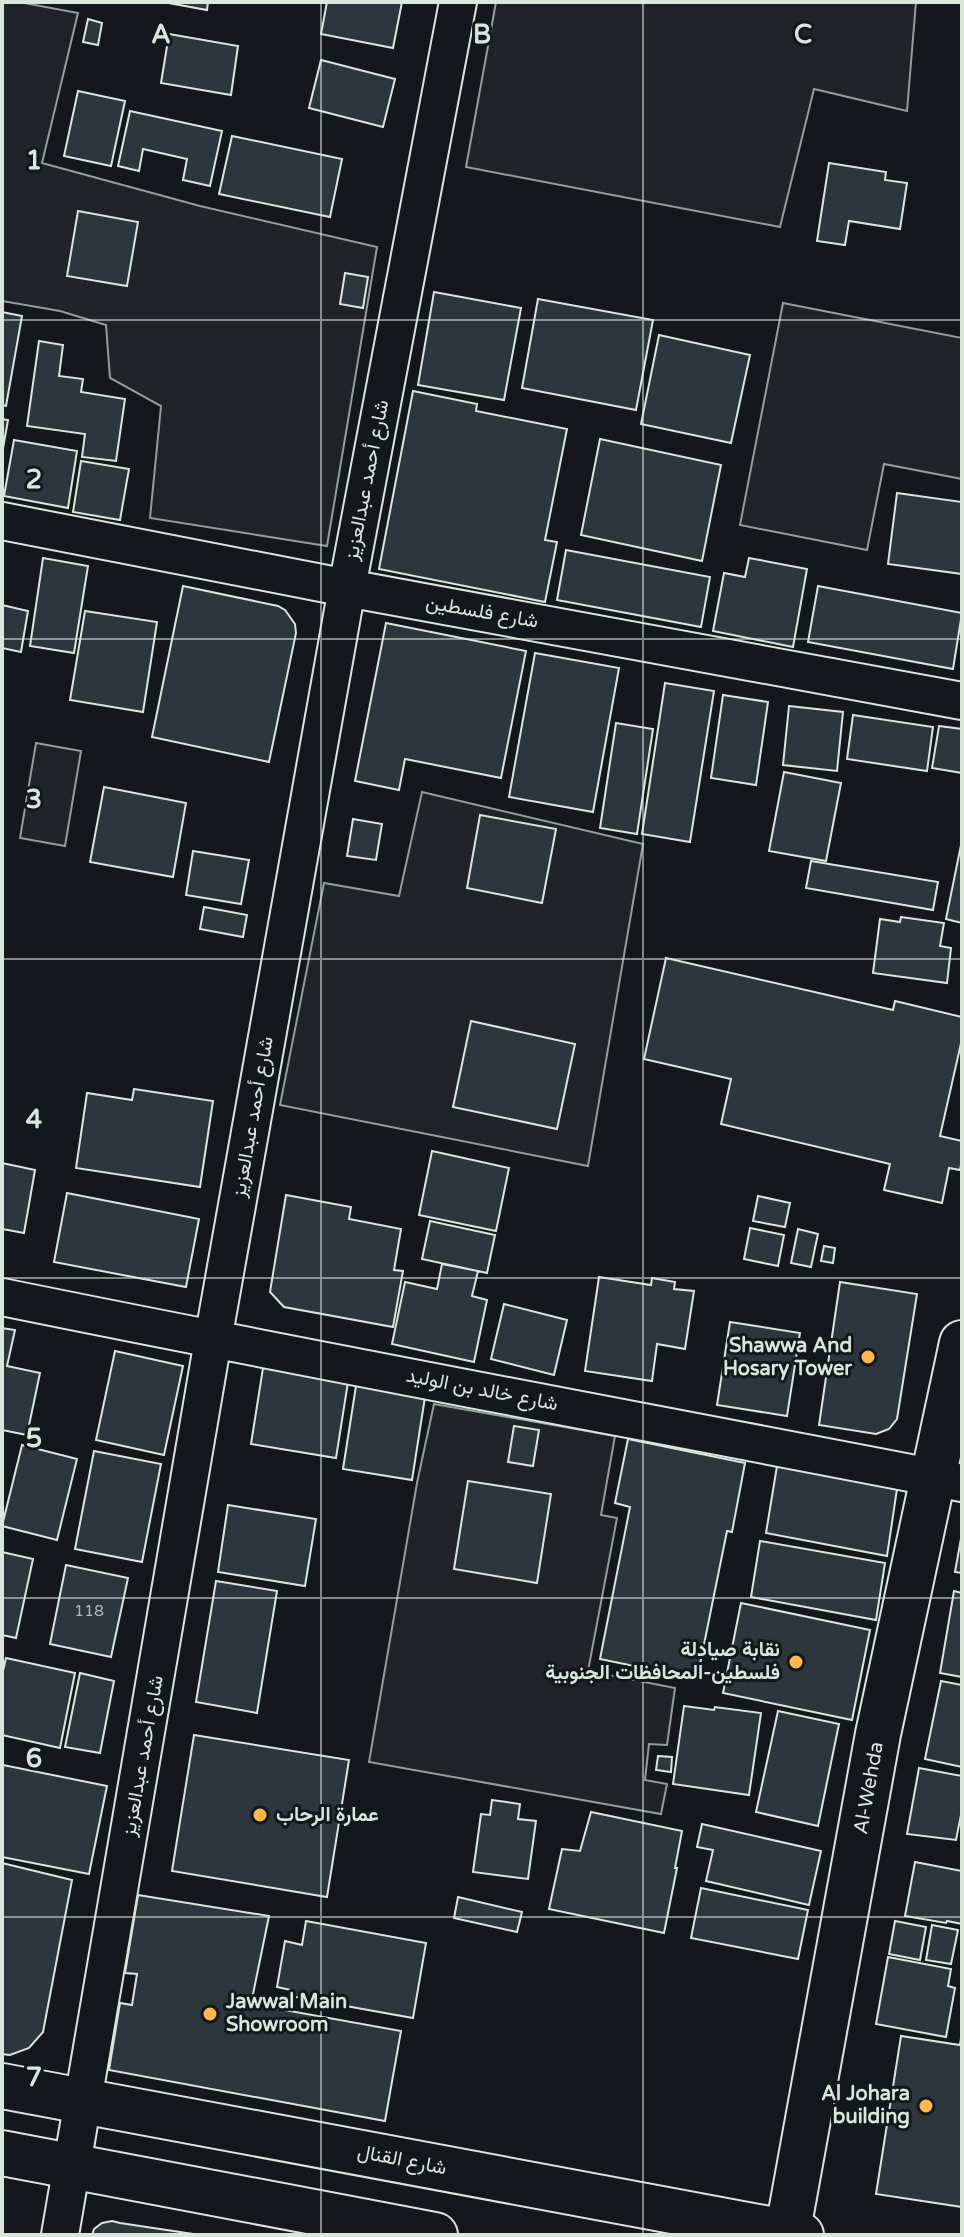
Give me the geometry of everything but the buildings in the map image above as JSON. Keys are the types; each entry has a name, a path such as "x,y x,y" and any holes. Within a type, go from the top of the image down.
{"main road":[{"name":"Al-Wehda","path":"792,2234 878,1734 948,1480 962,1343"},
{"name":"شارع القنال","path":"2,2086 792,2234"},
{"path":"2,2153 435,2235"}],"street":[{"name":"شارع أحمد عبدالعزيز","path":"60,2235 213,1340 347,588 458,2"},
{"name":"شارع فلسطين","path":"2,521 962,701"},
{"name":"شارع خالد بن الوليد","path":"2,1297 948,1480"}],"shaded area":[{"path":"2,2 19,2 78,13 42,163 200,206 377,247 327,546 150,518 161,406 110,378 106,325 60,311 2,301"},
{"path":"496,2 916,2 907,111 814,89 780,227 466,167"},
{"path":"783,303 962,338 962,479 884,464 867,550 740,525"},
{"path":"36,743 81,751 65,846 20,838"},
{"path":"422,792 643,844 588,1166 280,1105 324,883 399,896"},
{"path":"434,1404 615,1436 601,1515 617,1518 588,1671 675,1688 667,1745 649,1744 645,1780 667,1784 661,1814 369,1762 417,1483"}],"place":[{"name":"Shawwa And Hosary Tower","path":"868,1357"},
{"name":"نقابة صيادلة فلسطين-المحافظات الجنوبية","path":"796,1662"},
{"name":"عمارة الرحاب","path":"260,1815"},
{"name":"Jawwal Main Showroom","path":"210,2014"},
{"name":"Al Johara building","path":"926,2106"}]}
